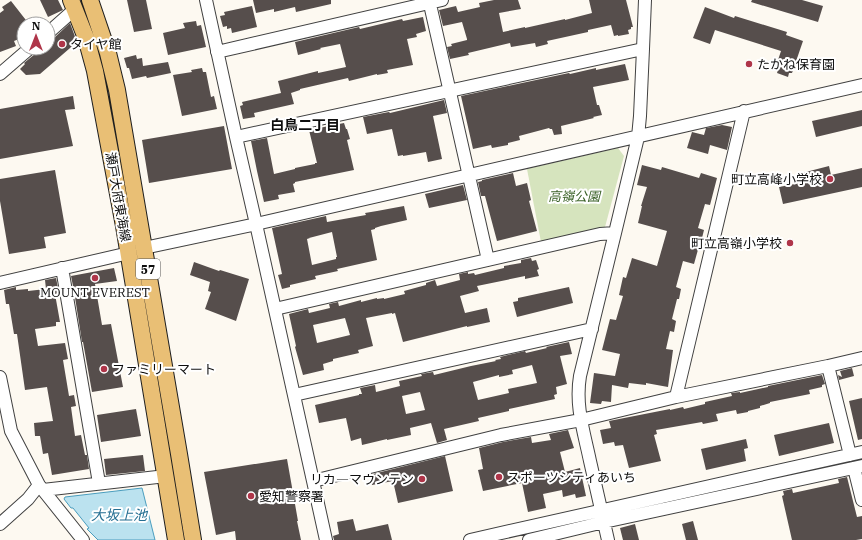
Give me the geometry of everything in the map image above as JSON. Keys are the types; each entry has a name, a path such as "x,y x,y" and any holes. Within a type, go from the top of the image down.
{"main road":[{"name":"瀬戸大府東海線","path":"90,0 108,53 117,90 193,540"},
{"name":"瀬戸大府東海線","path":"73,5 86,38 95,71 129,254 176,540"}],"street":[{"path":"206,0 326,540"},
{"path":"608,540 581,420 578,387 638,137 645,0"},
{"path":"218,52 434,1 450,91 488,260"},
{"path":"56,24 73,5"},
{"path":"236,137 643,49"},
{"path":"0,74 21,56"},
{"path":"144,248 256,224 862,85"},
{"path":"676,397 744,111"},
{"path":"275,309 600,234 615,233"},
{"path":"0,283 129,254"},
{"path":"62,268 99,483"},
{"path":"294,395 592,330"},
{"path":"312,481 501,435 581,420 676,397 862,358"},
{"path":"828,366 850,455"},
{"path":"0,377 5,431 41,488 83,540"},
{"path":"470,540 862,452"},
{"path":"529,540 604,522 858,467 862,500"},
{"path":"0,524 41,488 166,476"}],"green space":[{"name":"高嶺公園","path":"618,148 624,156 605,227 541,242 527,169"}],"water":[{"name":"大坂上池","path":"142,488 155,540 98,540 87,529 89,528 64,499 65,497"}],"building":[{"path":"40,0 58,0 63,10 48,16"},
{"path":"127,0 146,0 152,29 134,32"},
{"path":"253,0 331,0 331,4 296,12 295,7 274,12 274,9 256,13"},
{"path":"494,0 518,0 521,9 499,13 503,32 565,20 592,13 589,0 626,0 633,27 628,30 629,34 618,36 614,36 611,25 588,30 588,32 547,41 548,44 536,47 535,43 511,47 510,43 450,59 447,47 452,46 451,44 467,39 462,22 443,26 439,10 456,6 458,12 480,7 479,3"},
{"path":"752,0 802,0 823,6 818,22 751,2"},
{"path":"11,1 23,16 16,16 16,40 14,41 16,46 0,52 0,13 4,10 2,7"},
{"path":"252,6 257,27 232,33 231,28 227,29 227,26 223,27 220,16 225,15 224,12"},
{"path":"705,7 734,18 735,16 787,32 786,35 803,41 792,73 789,73 788,77 777,73 778,70 775,69 781,51 715,30 710,44 693,38"},
{"path":"423,17 426,31 416,34 417,37 407,39 413,65 387,70 388,73 377,74 349,81 348,78 300,89 291,93 294,104 254,113 255,117 243,119 240,106 243,105 242,102 281,93 278,81 318,71 318,73 346,67 340,44 298,55 295,42 359,27 360,29 402,19 403,21"},
{"path":"196,21 197,26 201,25 206,47 168,55 163,33 185,28 183,23"},
{"name":"タイヤ館","path":"70,23 77,42 40,74 26,75 20,69 25,64 24,63 33,56 56,56 56,36"},
{"path":"136,55 137,59 142,58 143,66 168,62 171,73 147,78 146,76 132,79 124,58"},
{"path":"625,64 629,80 593,87 597,105 599,105 602,115 561,126 562,134 554,135 552,129 549,128 519,136 520,140 508,143 508,145 492,148 491,145 473,149 461,96 569,73 596,68 596,70"},
{"path":"202,68 203,72 206,72 211,97 214,96 217,109 182,116 173,75 192,72 191,70"},
{"path":"73,96 75,109 65,110 73,146 0,159 0,109"},
{"path":"444,100 447,113 433,116 442,159 428,162 426,152 398,156 392,129 367,134 363,117 390,113"},
{"path":"862,110 862,126 816,137 812,121"},
{"path":"344,123 350,139 347,140 354,170 295,182 293,184 295,192 278,195 279,199 264,202 251,141 267,138 274,174 317,163 309,130"},
{"path":"722,125 732,127 727,150 710,145 708,154 687,148 692,132 704,135 706,128"},
{"path":"224,126 232,169 149,183 142,140"},
{"path":"642,165 661,170 662,167 699,178 701,173 717,178 710,205 705,204 698,228 704,230 694,264 683,261 676,287 681,289 672,319 676,321 674,332 670,331 666,349 673,350 668,387 646,383 646,385 629,383 628,388 612,385 611,402 602,401 601,404 590,403 594,373 615,376 620,354 602,350 610,319 616,320 623,296 619,295 623,277 626,278 632,258 657,266 667,231 638,223 641,206 647,187 637,185"},
{"name":"町立高峰小学校","path":"829,166 831,175 862,168 862,187 783,204 779,187 800,183 798,174"},
{"path":"55,170 66,233 44,237 46,248 9,254 0,201 0,179"},
{"path":"513,173 516,186 527,183 531,200 529,201 537,231 497,241 485,196 481,196 478,182"},
{"path":"463,185 467,200 429,208 425,194"},
{"path":"404,206 407,220 371,230 377,260 337,269 338,271 315,276 316,279 290,285 290,287 282,289 278,275 282,274 272,228 326,216 327,222","holes":["332,232 337,257 336,259 312,265 307,239"]},
{"path":"531,258 532,261 536,260 539,269 537,270 539,276 525,279 525,276 477,286 479,291 460,296 465,313 487,308 490,322 467,326 403,342 395,313 366,318 373,346 358,350 359,353 333,359 333,361 323,364 324,370 303,375 295,347 289,314 308,309 309,313 330,308 329,304 338,302 339,306 361,300 361,302 377,298 384,299 405,294 404,291 426,285 426,283 435,280 437,286 460,280 459,274 468,272 468,274 474,273 475,275 504,268 504,266 521,263 521,260","holes":["345,318 350,335 317,343 313,325"]},
{"path":"194,262 219,271 220,270 249,279 236,321 205,309 211,292 208,291 210,282 190,275"},
{"path":"114,268 117,281 95,284 102,325 111,324 123,387 92,392 71,276"},
{"path":"56,278 59,293 55,294 60,322 56,322 56,326 35,329 38,346 65,343 68,359 63,360 69,396 74,395 76,406 71,407 75,436 81,435 85,455 87,455 89,469 52,475 48,453 43,454 40,436 35,436 34,423 53,421 47,387 25,390 17,334 14,334 9,304 6,304 4,290 16,287 16,290 28,289 28,291 46,289 45,280"},
{"path":"569,287 573,303 517,317 513,302 518,301 518,298"},
{"path":"569,342 572,354 560,356 567,384 556,387 557,394 554,395 555,399 509,409 509,411 478,418 479,421 444,429 447,440 437,443 431,423 410,428 411,435 362,445 361,438 351,441 346,418 319,423 315,405 362,394 360,388 375,385 376,392 400,386 399,381 422,376 421,374 433,372 434,375 496,361 495,360 501,359 500,357 525,351 526,353 547,348 546,347","holes":["532,365 537,383 508,389 509,393 478,400 473,382 499,375 499,377 513,374 512,370","420,392 425,410 406,414 402,396"]},
{"path":"852,368 854,376 839,380 838,375 842,377 840,371"},
{"path":"822,375 825,384 822,385 822,387 809,390 810,394 770,402 760,406 760,408 748,412 737,414 736,410 716,414 718,421 703,424 702,422 656,430 657,434 654,435 661,461 629,468 623,445 615,446 614,442 603,444 600,430 611,428 609,421 670,409 683,407 684,409 705,404 705,402 732,396 731,393 740,393"},
{"path":"862,398 862,439 858,440 849,401"},
{"path":"136,409 141,436 101,442 97,415"},
{"path":"829,423 834,443 779,456 774,435"},
{"path":"568,430 574,448 560,452 565,472 580,468 586,496 576,498 575,494 563,497 562,490 543,494 546,508 528,512 522,483 483,491 478,470 483,469 479,448 531,437 532,443 551,440 549,434"},
{"path":"746,439 748,448 744,449 746,461 706,470 701,449"},
{"path":"143,455 145,471 106,475 104,459"},
{"name":"リカ―マウンテン","path":"445,456 453,491 398,503 393,481 372,485 369,475"},
{"name":"愛知警察署","path":"287,459 301,540 236,540 235,531 216,535 204,472"},
{"path":"847,477 857,517 862,516 862,539 792,540 782,496 784,495 783,491 792,489 793,493 839,483 838,479"},
{"path":"353,519 356,531 388,524 392,540 334,540 333,536 339,534 337,522"},
{"path":"693,521 698,540 686,540 682,524"},
{"path":"635,524 639,540 623,540 620,528"}],"place":[{"name":"タイヤ館","path":"62,44"},
{"name":"たかね保育園","path":"749,64"},
{"name":"町立高峰小学校","path":"830,179"},
{"name":"町立高嶺小学校","path":"790,243"},
{"name":"MOUNT EVEREST","path":"95,278"},
{"name":"ファミリーマート","path":"104,369"},
{"name":"スポーツシティあいち","path":"499,477"},
{"name":"リカ―マウンテン","path":"422,479"},
{"name":"愛知警察署","path":"251,496"}],"district":[{"name":"白鳥二丁目","path":"305,125"}]}
